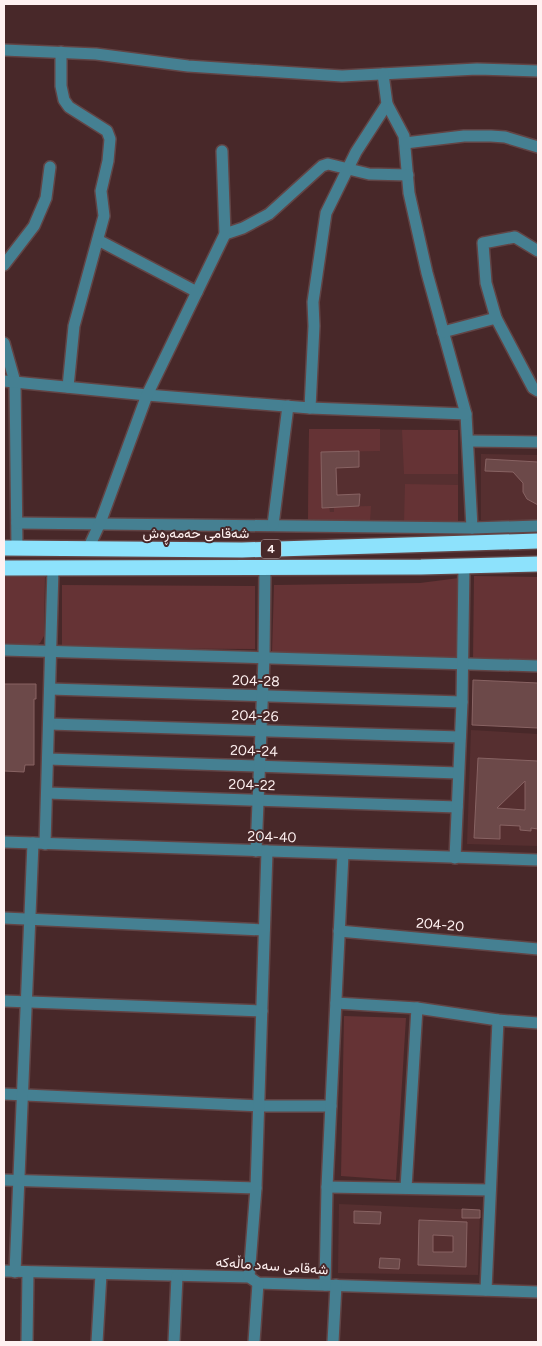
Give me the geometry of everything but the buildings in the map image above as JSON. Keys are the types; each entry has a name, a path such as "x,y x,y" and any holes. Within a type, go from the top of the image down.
{"highway":[{"name":"شەقامی حەمەڕەش","path":"10,548 242,550 538,541"},
{"path":"420,567 422,544"},
{"name":"4","path":"4,568 52,570 420,567 538,564"}],"street":[{"path":"4,50 61,52 188,66 342,76 477,69 538,71"},
{"path":"61,52 61,86 64,100 69,108 107,131 110,139 108,161 101,191 104,216 74,326 68,387"},
{"path":"384,74 387,104 404,136 409,193 427,273 466,414 472,528"},
{"path":"310,408 314,326 313,302 326,213 356,152 387,104"},
{"path":"405,143 464,136 491,136 505,137 538,147"},
{"path":"88,550 100,523 147,395 225,234 222,151"},
{"path":"225,234 243,228 269,214 322,166 328,164 369,174 408,175"},
{"path":"4,265 34,226 46,198 50,167"},
{"path":"538,251 515,237 483,243 486,283 496,318 534,388 538,391"},
{"path":"98,240 197,292"},
{"path":"443,332 496,318"},
{"path":"4,343 10,381 17,523 10,548"},
{"path":"10,381 147,395 310,408 466,414"},
{"path":"273,525 288,406"},
{"path":"468,442 538,442"},
{"path":"17,523 472,528 538,526"},
{"path":"455,858 462,702 464,566"},
{"path":"254,1342 256,1188 264,930 262,851 258,800 264,658 265,568"},
{"path":"9,1272 19,1180 30,919 47,793 52,570"},
{"path":"4,650 538,666"},
{"name":"204-28","path":"50,689 462,702"},
{"name":"204-26","path":"49,724 460,737"},
{"name":"204-24","path":"48,759 458,773"},
{"name":"204-22","path":"47,793 457,807"},
{"name":"204-40","path":"4,842 538,860"},
{"path":"333,1342 327,1187 343,854"},
{"path":"4,918 264,930"},
{"name":"204-20","path":"339,931 538,949"},
{"path":"4,1001 262,1012"},
{"path":"336,1003 417,1008 498,1020 538,1023"},
{"path":"406,1188 417,1008"},
{"path":"486,1290 498,1020"},
{"path":"4,1094 258,1106 331,1106"},
{"path":"4,1180 256,1188"},
{"path":"327,1187 490,1190"},
{"name":"شەقامی سەد ماڵەکە","path":"9,1272 176,1276 331,1285 538,1292"},
{"path":"27,1342 28,1272"},
{"path":"97,1342 101,1274"},
{"path":"174,1342 176,1276"}],"shaded area":[{"path":"309,429 458,430 458,523 308,521"},
{"path":"309,429 380,429 380,451 321,452 322,508 329,507 330,512 334,512 334,507 371,506 370,522 308,521"},
{"path":"402,430 458,430 458,474 404,474"},
{"path":"481,454 538,455 538,520 481,520"},
{"path":"405,484 458,485 458,523 404,522"},
{"path":"4,575 45,576 44,636 40,643 36,645 4,643"},
{"path":"474,576 538,577 538,662 473,661"},
{"path":"459,578 457,660 272,653 274,585 420,583"},
{"path":"62,585 255,586 255,649 62,648"},
{"path":"471,730 538,734 538,846 467,844"},
{"path":"344,1016 406,1018 396,1180 341,1176"},
{"path":"339,1204 480,1210 478,1275 338,1273"}]}
